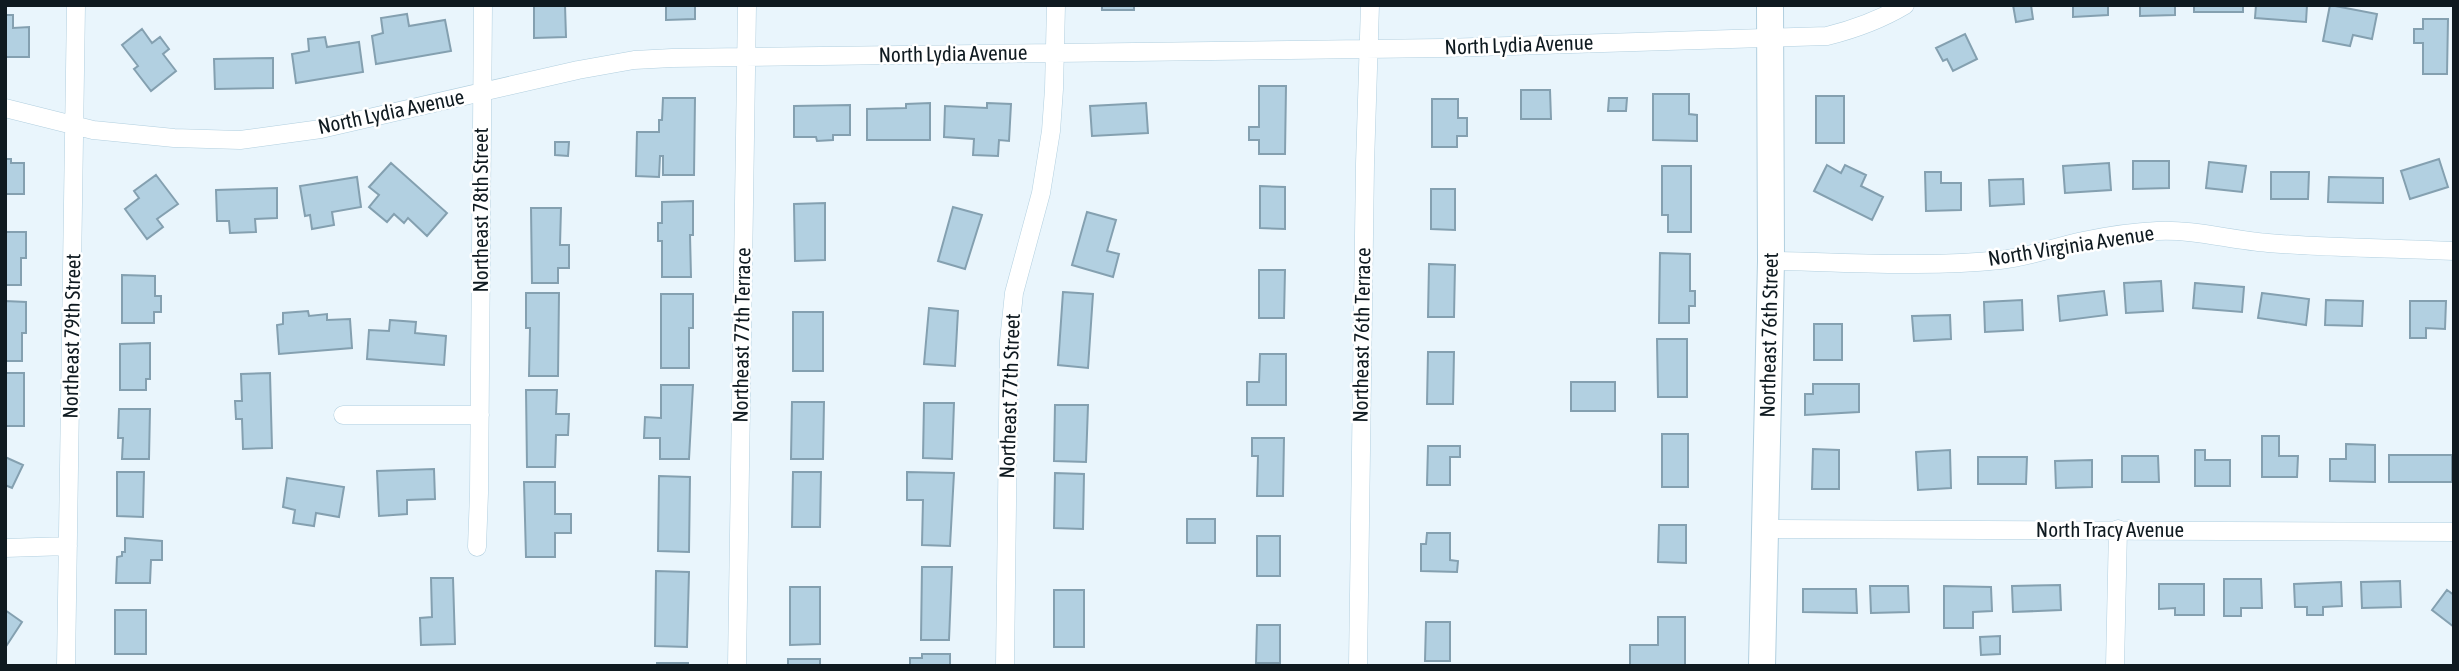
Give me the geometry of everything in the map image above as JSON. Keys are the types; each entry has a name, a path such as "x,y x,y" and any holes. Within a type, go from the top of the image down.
{"street":[{"name":"Northeast 79th Street","path":"66,666 76,5"},
{"name":"Northeast 78th Street","path":"477,547 483,5"},
{"name":"Northeast 77th Terrace","path":"737,666 747,5"},
{"name":"Northeast 77th Street","path":"1005,666 1009,341 1014,293 1041,193 1049,144 1056,5"},
{"name":"Northeast 76th Terrace","path":"1357,666 1370,5"},
{"name":"Northeast 76th Street","path":"1762,666 1771,261 1770,5"},
{"name":"North Lydia Avenue","path":"5,108 93,130 174,138 240,140 321,129 578,70 634,61 746,57 1369,49 1827,36 1863,26 1905,5"},
{"name":"North Virginia Avenue","path":"1771,261 1948,264 2000,260 2119,234 2158,231 2197,232 2302,246 2454,251"},
{"path":"343,415 480,415"},
{"name":"North Tracy Avenue","path":"1765,528 2454,532"},
{"path":"2115,666 2118,529"},
{"path":"5,548 68,546"}],"building":[{"path":"534,5 565,5 566,37 534,38"},
{"path":"666,5 695,5 695,19 666,20"},
{"path":"1102,5 1134,5 1134,10 1102,10"},
{"path":"2013,5 2031,5 2033,19 2016,22"},
{"path":"2073,5 2108,5 2108,15 2073,17"},
{"path":"2140,5 2175,5 2175,15 2140,16"},
{"path":"2194,5 2243,5 2243,12 2194,12"},
{"path":"2256,5 2307,5 2306,22 2255,18"},
{"path":"2330,5 2377,14 2372,39 2353,35 2350,46 2323,41"},
{"path":"407,14 409,26 445,20 451,51 376,64 372,36 383,33 381,18"},
{"path":"5,15 13,15 13,28 29,27 29,57 5,57"},
{"path":"2423,19 2448,19 2447,74 2423,74 2423,43 2414,43 2414,29 2423,29"},
{"path":"142,29 152,43 160,37 169,49 163,54 176,71 151,91 134,69 138,66 122,45"},
{"path":"1965,34 1977,59 1953,71 1947,59 1943,61 1936,48"},
{"path":"325,37 327,47 359,42 363,72 296,83 292,54 309,51 308,39"},
{"path":"273,58 273,88 215,89 214,59"},
{"path":"1259,86 1286,86 1285,154 1259,154 1259,140 1249,140 1249,127 1259,127"},
{"path":"1521,90 1550,90 1551,119 1521,119"},
{"path":"1653,94 1689,94 1689,114 1697,115 1697,141 1653,140"},
{"path":"1816,96 1844,96 1844,143 1816,143"},
{"path":"663,98 695,98 694,175 663,175 663,156 660,156 659,177 636,176 637,132 659,132"},
{"path":"1609,98 1627,98 1626,111 1608,111"},
{"path":"1432,99 1458,99 1458,118 1467,118 1467,136 1457,136 1457,147 1432,147"},
{"path":"930,103 930,140 867,140 867,109 906,108 906,104"},
{"path":"987,103 1011,104 1009,141 999,140 998,156 973,155 974,139 944,137 945,106 987,108"},
{"path":"1146,103 1148,133 1092,136 1090,106"},
{"path":"850,105 850,135 833,135 833,140 817,141 816,137 794,137 794,106"},
{"path":"555,142 569,142 568,156 555,155"},
{"path":"5,159 11,159 11,163 24,163 24,194 5,194"},
{"path":"2439,159 2448,187 2410,199 2401,171"},
{"path":"2133,161 2169,161 2169,188 2133,189"},
{"path":"2209,162 2246,166 2242,192 2206,188"},
{"path":"391,163 447,213 427,236 408,218 404,223 394,214 387,222 369,207 379,195 369,187"},
{"path":"2109,163 2111,190 2065,193 2063,166"},
{"path":"1827,165 1841,173 1845,165 1866,175 1861,186 1883,197 1872,220 1814,191"},
{"path":"1662,166 1691,166 1691,232 1668,232 1668,215 1662,215"},
{"path":"1925,172 1941,172 1941,183 1961,183 1961,210 1926,211"},
{"path":"2271,172 2309,172 2308,199 2271,199"},
{"path":"156,175 178,204 157,219 163,227 147,239 125,209 139,198 134,191"},
{"path":"357,177 361,207 332,212 334,225 312,229 310,215 305,216 300,186"},
{"path":"2329,177 2383,178 2383,203 2328,202"},
{"path":"2023,179 2024,204 1990,206 1989,180"},
{"path":"1260,186 1285,187 1285,229 1260,228"},
{"path":"277,188 277,218 255,219 256,232 230,233 229,221 217,221 216,190"},
{"path":"1431,189 1455,189 1455,230 1431,229"},
{"path":"693,201 693,235 690,235 691,277 662,277 662,241 658,241 658,223 662,223 662,202"},
{"path":"825,203 825,260 795,261 794,204"},
{"path":"953,207 982,215 965,269 938,261"},
{"path":"531,208 561,208 560,245 569,245 569,268 558,268 558,283 532,283"},
{"path":"1087,212 1116,220 1107,251 1119,254 1113,277 1072,265"},
{"path":"5,232 26,232 26,258 21,258 21,285 5,285"},
{"path":"1660,253 1690,254 1690,291 1695,291 1695,306 1689,306 1689,323 1659,323"},
{"path":"1429,264 1455,265 1454,317 1428,317"},
{"path":"1259,270 1285,270 1284,318 1259,318"},
{"path":"122,275 155,276 155,296 161,296 161,312 154,312 154,323 122,323"},
{"path":"2161,281 2163,311 2126,313 2124,283"},
{"path":"2195,283 2244,287 2242,312 2193,308"},
{"path":"2104,291 2107,315 2060,321 2058,296"},
{"path":"1063,292 1093,294 1088,368 1058,365"},
{"path":"526,293 559,293 558,376 529,376 530,328 526,328"},
{"path":"2262,293 2309,299 2306,325 2258,318"},
{"path":"661,294 693,294 693,328 689,328 689,368 661,368"},
{"path":"2022,300 2023,330 1985,332 1984,302"},
{"path":"2326,300 2363,301 2362,326 2325,325"},
{"path":"5,301 26,302 22,361 5,361"},
{"path":"2410,301 2446,301 2445,329 2426,328 2426,338 2410,338"},
{"path":"929,308 958,311 955,366 924,364"},
{"path":"308,311 309,316 327,314 327,320 350,319 352,348 279,354 277,325 283,324 283,313"},
{"path":"793,312 823,312 823,371 793,371"},
{"path":"1950,315 1951,339 1914,341 1912,316"},
{"path":"390,320 416,322 415,333 446,336 444,365 367,359 369,330 389,331"},
{"path":"1814,324 1842,324 1842,360 1814,360"},
{"path":"1657,339 1687,339 1687,397 1658,397"},
{"path":"150,343 150,379 146,379 146,390 120,390 120,344"},
{"path":"1428,352 1454,352 1453,404 1427,404"},
{"path":"1260,354 1286,354 1286,405 1247,405 1247,382 1259,382"},
{"path":"5,373 24,373 24,426 5,426"},
{"path":"270,373 272,448 243,449 242,419 236,419 235,401 242,401 241,374"},
{"path":"1571,382 1615,382 1615,411 1571,411"},
{"path":"1813,384 1859,384 1859,412 1805,415 1805,394 1813,394"},
{"path":"661,385 693,385 689,459 660,459 660,438 644,438 645,417 661,418"},
{"path":"526,390 557,390 556,414 569,414 568,435 556,435 555,467 527,467"},
{"path":"792,402 824,402 823,459 791,459"},
{"path":"924,403 954,403 952,459 923,458"},
{"path":"1055,405 1088,405 1086,462 1054,461"},
{"path":"119,409 150,409 149,459 122,459 123,438 118,438"},
{"path":"1662,434 1688,434 1688,487 1662,487"},
{"path":"2262,436 2279,436 2279,456 2298,456 2297,477 2262,477"},
{"path":"1252,438 1284,438 1283,496 1257,496 1258,456 1252,456"},
{"path":"2346,444 2375,445 2375,482 2330,481 2330,459 2346,459"},
{"path":"1428,446 1460,446 1460,457 1450,457 1450,485 1427,485"},
{"path":"1813,449 1839,450 1839,489 1812,489"},
{"path":"1950,450 1951,488 1918,490 1916,452"},
{"path":"2195,450 2205,450 2205,460 2230,460 2230,486 2195,486"},
{"path":"2389,455 2452,455 2452,482 2389,482"},
{"path":"2122,456 2158,456 2159,482 2122,482"},
{"path":"5,457 23,465 12,488 5,485"},
{"path":"1978,457 2027,457 2026,484 1978,484"},
{"path":"2092,460 2092,487 2056,488 2055,461"},
{"path":"434,469 435,499 407,500 407,514 379,516 377,471"},
{"path":"117,472 144,472 143,517 117,516"},
{"path":"793,472 821,472 820,527 792,527"},
{"path":"907,472 954,473 950,546 922,545 923,500 907,500"},
{"path":"1055,473 1084,474 1083,529 1054,528"},
{"path":"659,476 690,477 689,552 658,551"},
{"path":"287,478 344,487 339,517 316,513 314,526 293,523 295,510 283,507"},
{"path":"524,482 555,482 555,514 571,514 571,533 555,533 555,557 526,557"},
{"path":"1187,519 1215,519 1215,543 1187,543"},
{"path":"1659,525 1686,525 1686,563 1658,562"},
{"path":"1427,533 1450,533 1450,560 1458,561 1457,572 1421,571 1421,544 1426,544"},
{"path":"1257,536 1280,536 1280,576 1257,576"},
{"path":"125,538 162,541 162,560 151,560 150,583 116,583 117,557 125,552"},
{"path":"922,567 952,567 949,640 921,640"},
{"path":"656,571 689,572 687,647 655,646"},
{"path":"431,578 453,578 455,644 421,645 420,618 432,617"},
{"path":"2224,579 2261,579 2262,608 2241,608 2241,616 2224,616"},
{"path":"2400,581 2401,607 2362,608 2361,582"},
{"path":"2341,582 2342,606 2323,607 2323,615 2307,615 2307,607 2295,607 2294,584"},
{"path":"2159,584 2204,584 2204,615 2175,615 2175,608 2159,609"},
{"path":"2060,585 2061,610 2013,612 2012,586"},
{"path":"1870,586 1908,586 1909,612 1871,613"},
{"path":"1944,586 1991,587 1992,611 1973,612 1973,628 1944,628"},
{"path":"790,587 820,587 820,644 790,645"},
{"path":"1803,589 1856,589 1857,613 1803,612"},
{"path":"1054,590 1084,590 1084,647 1054,647"},
{"path":"2447,590 2454,595 2454,627 2432,610"},
{"path":"5,610 22,622 5,648"},
{"path":"115,610 146,610 146,654 115,654"},
{"path":"1658,617 1685,617 1685,666 1630,666 1630,645 1658,645"},
{"path":"1426,622 1450,622 1450,661 1425,661"},
{"path":"1257,625 1280,625 1280,663 1256,663"},
{"path":"2000,636 2000,654 1981,655 1980,637"},
{"path":"922,654 950,654 950,666 910,666 910,658 922,658"},
{"path":"788,659 820,659 820,666 788,666"},
{"path":"657,663 688,663 688,666 657,666"}]}
